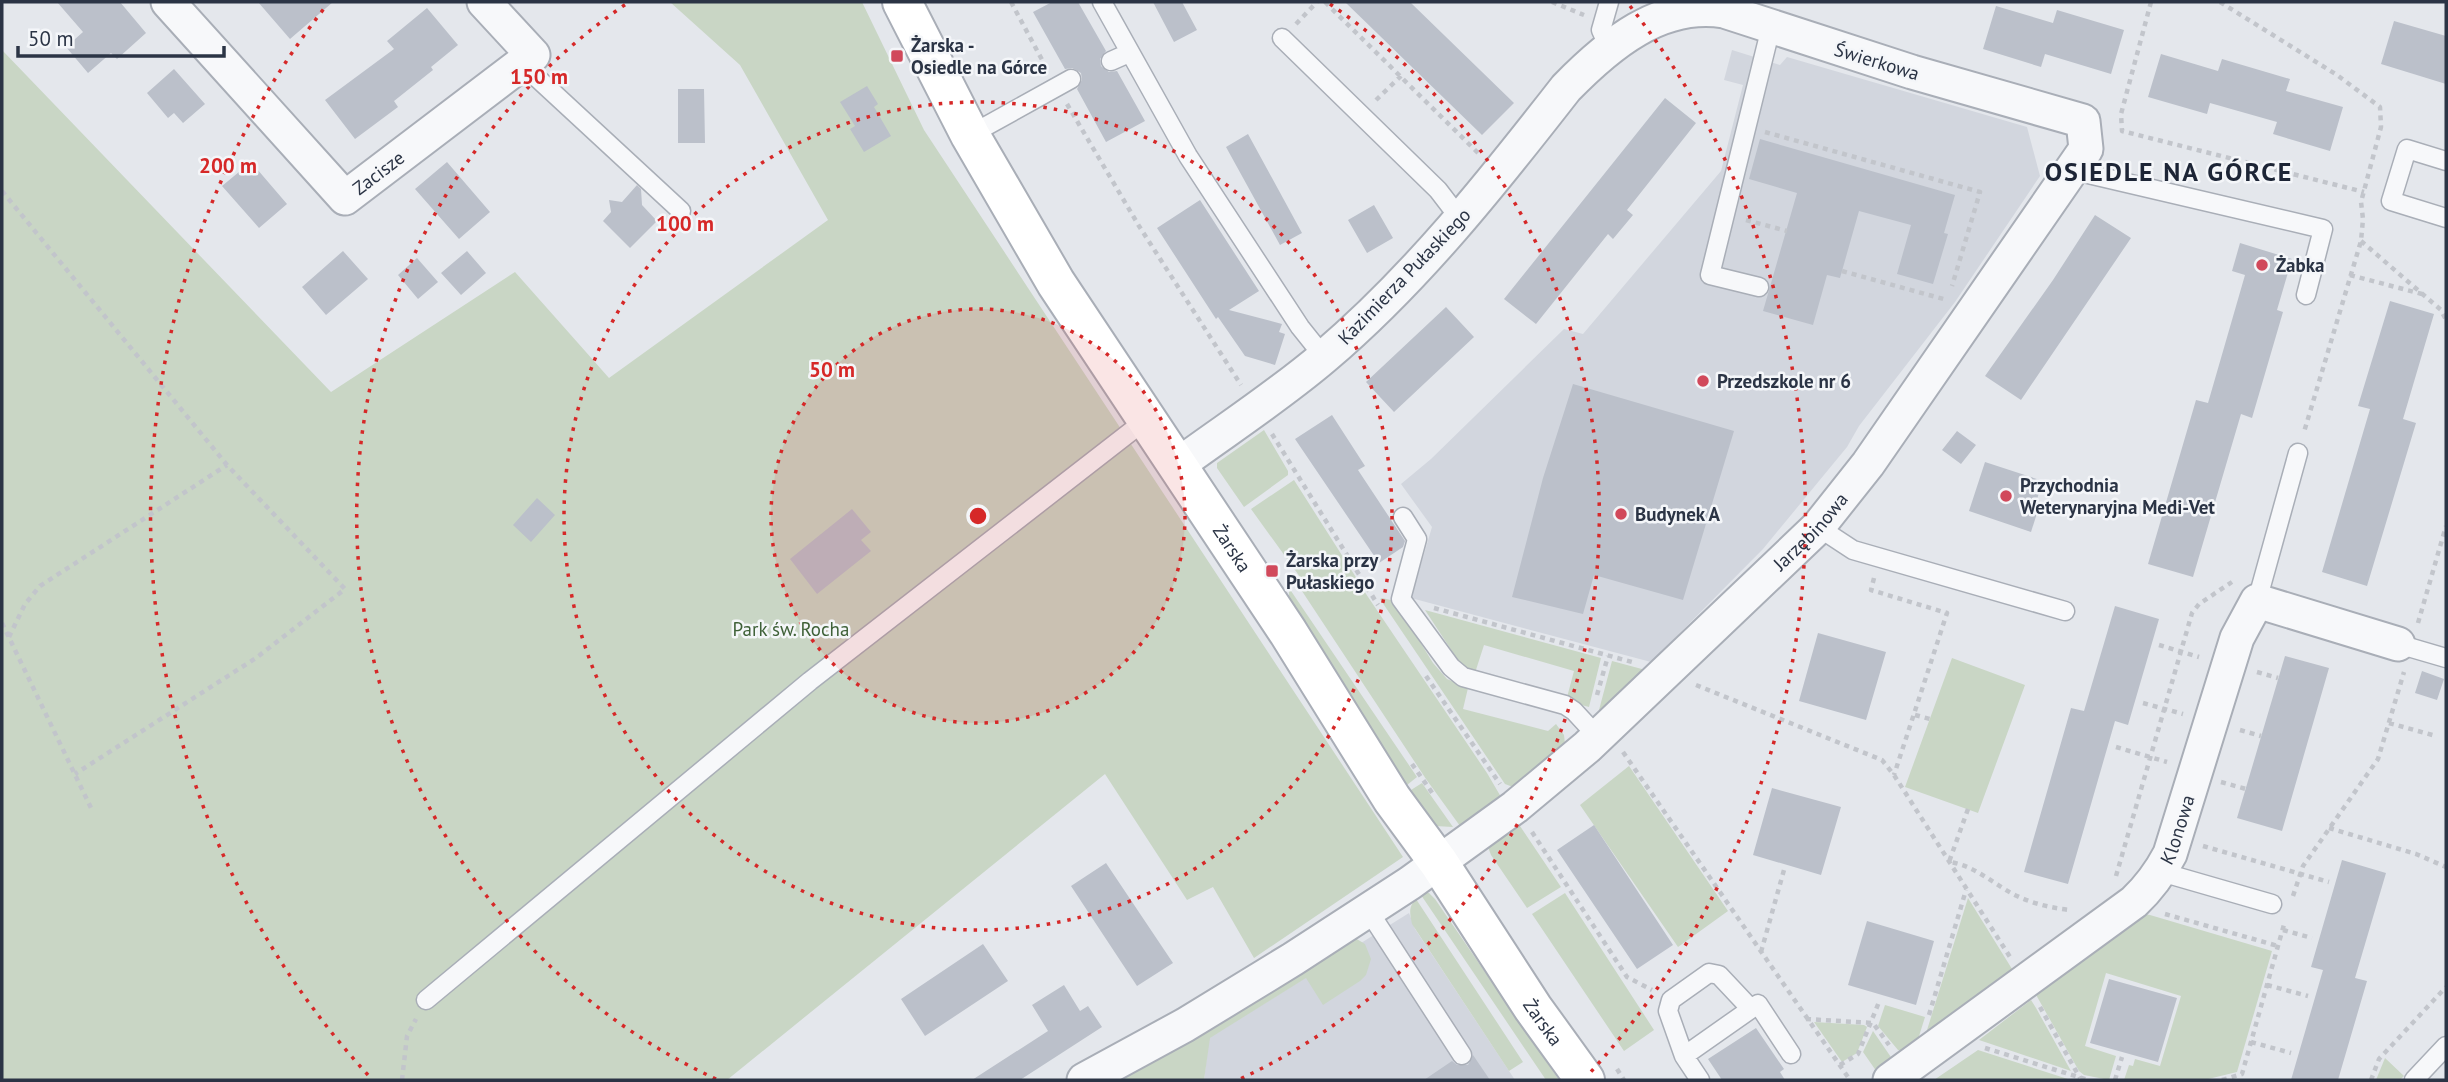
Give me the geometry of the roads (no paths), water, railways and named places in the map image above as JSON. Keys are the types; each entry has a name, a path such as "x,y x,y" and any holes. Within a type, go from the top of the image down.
{"street":[{"name":"Zacisze","path":"168,2 345,198 522,64"},
{"path":"484,2 533,55 522,64"},
{"name":"Żarska","path":"902,2 970,135 1056,283 1288,632 1392,799 1439,863 1534,1008 1585,1080"},
{"name":"Świerkowa","path":"1672,13 1711,9 1912,72 2083,121"},
{"name":"Kazimierza Pułaskiego","path":"1178,466 1257,410 1324,357 1438,246 1566,88 1584,70 1606,36 1643,27 1672,13"},
{"name":"Jarzębinowa","path":"1084,1080 1185,1025 1368,910 1439,863 1514,807 1602,733 1818,527 1868,464 2086,149 2083,121"},
{"path":"2245,591 2405,646"},
{"name":"Klonowa","path":"1903,1070 2116,912 2161,872 2176,836 2237,638 2245,591"}],"lane":[{"path":"1102,2 1188,156 1300,327 1324,357"},
{"path":"1606,36 1609,2"},
{"path":"1759,288 1710,275 1771,27"},
{"path":"1282,38 1438,190 1461,220"},
{"path":"1111,61 1129,53"},
{"path":"522,64 681,211"},
{"path":"970,135 1064,83"},
{"path":"2446,161 2407,149 2391,201 2446,218"},
{"path":"2071,170 2323,229 2306,295"},
{"path":"426,1000 810,681 1147,419"},
{"path":"2245,591 2298,453"},
{"path":"1403,517 1417,539 1402,599 1451,667 1463,677 1564,705 1602,733"},
{"path":"1818,527 1846,546 2065,611"},
{"path":"2405,646 2446,658"},
{"path":"2161,872 2272,904"},
{"path":"1368,910 1462,1055"},
{"path":"1700,1080 1684,1056 1668,1011 1671,1000 1709,973 1719,975 1751,1009"},
{"path":"1684,1056 1758,1004 1791,1054"},
{"path":"2414,1080 2446,1046"}],"place":[{"name":"Żarska - Osiedle na Górce","path":"897,56"},
{"name":"Żabka","path":"2262,265"},
{"name":"Przedszkole nr 6","path":"1703,381"},
{"name":"Przychodnia Weterynaryjna Medi-Vet","path":"2006,496"},
{"name":"Budynek A","path":"1621,514"},
{"name":"Żarska przy Pułaskiego","path":"1272,571"}],"district":[{"name":"OSIEDLE NA GÓRCE","path":"2169,171"}],"park label":[{"name":"Park św. Rocha","path":"791,629"}]}
